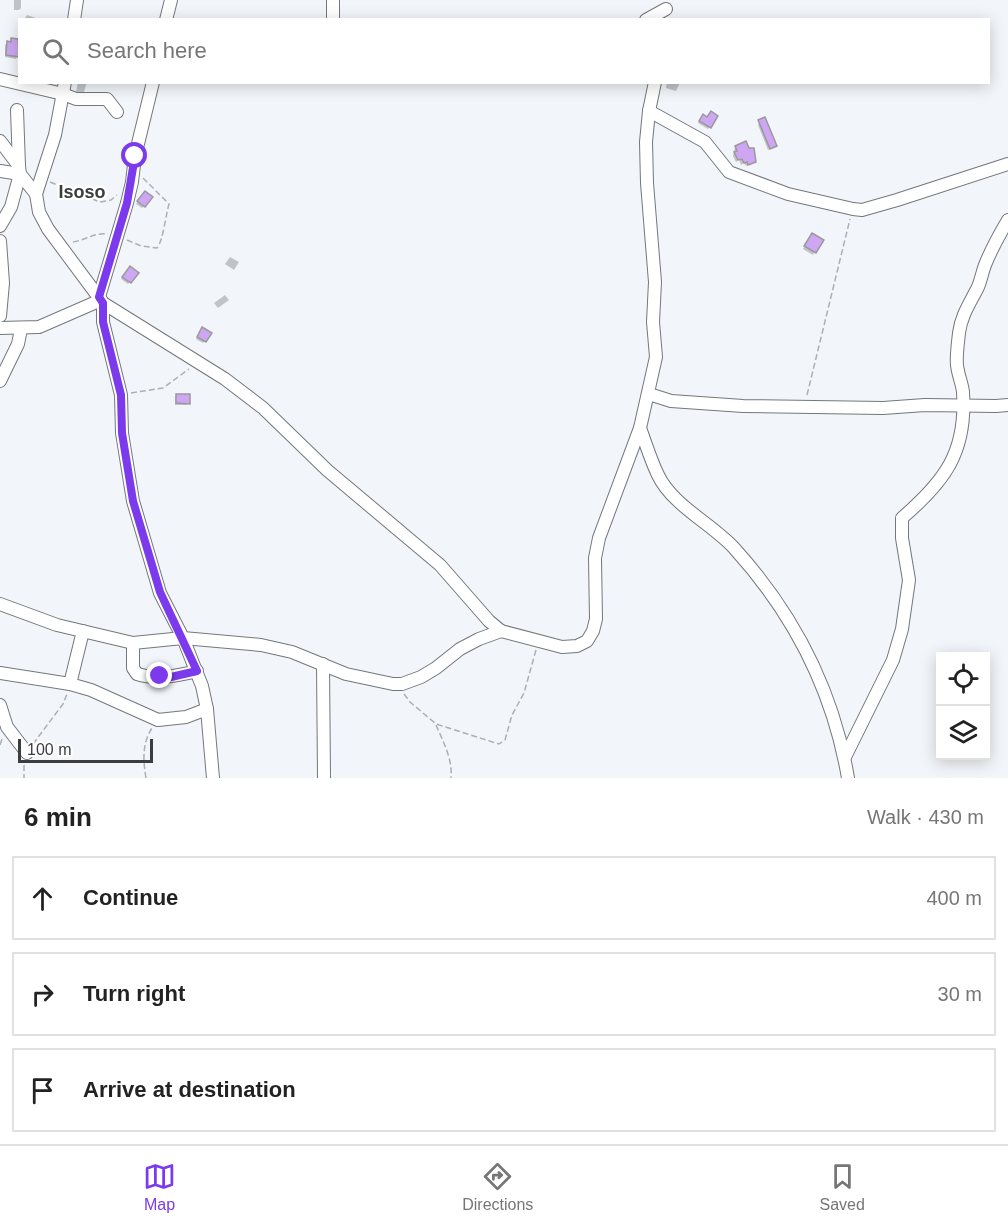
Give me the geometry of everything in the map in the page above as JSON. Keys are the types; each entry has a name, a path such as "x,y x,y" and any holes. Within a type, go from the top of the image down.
{"street":[{"path":"74,18 77,0"},
{"path":"166,18 171,0"},
{"path":"333,0 333,18"},
{"path":"650,18 665,10"},
{"path":"0,79 18,82"},
{"path":"36,84 64,88 88,101 107,99 117,112"},
{"path":"148,84 132,178 101,300 103,322 121,395 122,433 133,501 160,592 197,671 207,709 213,778"},
{"path":"0,141 36,194 39,212 48,229 101,300 242,390 327,470 440,565 489,621 501,631 562,647 577,646 587,641 593,631 596,619 594,580 597,548 609,509 640,428 656,357 653,322 655,282 646,142 649,111 656,84"},
{"path":"36,194 55,135 64,88"},
{"path":"0,226 11,207 20,170 16,110"},
{"path":"649,111 705,142 729,172 788,194 852,209 862,210 897,200 1008,164"},
{"path":"0,171 20,170"},
{"path":"845,758 893,660 902,630 909,580 902,538 902,518 919,505 946,474 959,443 963,406 962,380 957,366 959,331 963,313 1008,220"},
{"path":"0,241 3,269 0,316"},
{"path":"0,328 39,327 101,300"},
{"path":"0,381 12,357 21,329"},
{"path":"649,394 671,401 804,408 1008,405"},
{"path":"640,428 658,477 670,492 728,542 776,599 803,642 824,689 839,731 848,778"},
{"path":"0,604 57,625 133,643 183,638 261,645 292,652 363,679 402,684 421,677 478,639 501,631"},
{"path":"70,684 83,631"},
{"path":"133,643 133,668 136,674 171,677 197,671"},
{"path":"323,664 324,778"},
{"path":"0,673 70,684 91,690 158,720 186,717 207,709"},
{"path":"0,705 7,727 27,753"}],"path":[{"path":"41,180 58,184 100,202 111,200 132,178 142,178 169,204 162,229 162,239 157,248 141,246 105,233 82,241 60,244"},
{"path":"804,408 852,209"},
{"path":"121,395 163,388 199,362"},
{"path":"402,684 403,692 410,702 435,724 500,744 503,743 524,693 535,651 542,642"},
{"path":"24,778 27,753 63,704 70,684"},
{"path":"146,778 142,759 146,738 158,720"},
{"path":"435,724 448,754 452,771 451,778"}],"building":[{"path":"11,38 18,39 18,57 6,55 7,41 11,42"},
{"path":"711,111 718,116 711,128 699,121 703,114 707,117"},
{"path":"765,117 777,146 770,149 758,120"},
{"path":"746,141 749,148 754,148 756,162 748,165 742,159 738,160 734,152 737,151 735,146"},
{"path":"145,191 153,197 145,207 137,201"},
{"path":"812,233 824,240 816,253 804,246"},
{"path":"130,266 139,273 131,283 122,277"},
{"path":"202,327 212,333 206,342 197,337"},
{"path":"176,394 190,394 190,404 176,403"}],"district":[{"name":"Isoso","path":"82,192"}],"route":[{"path":"135,156 127,203 99,297 103,303 103,322 121,395 122,433 133,501 160,592 197,671 171,677 160,676"}]}
